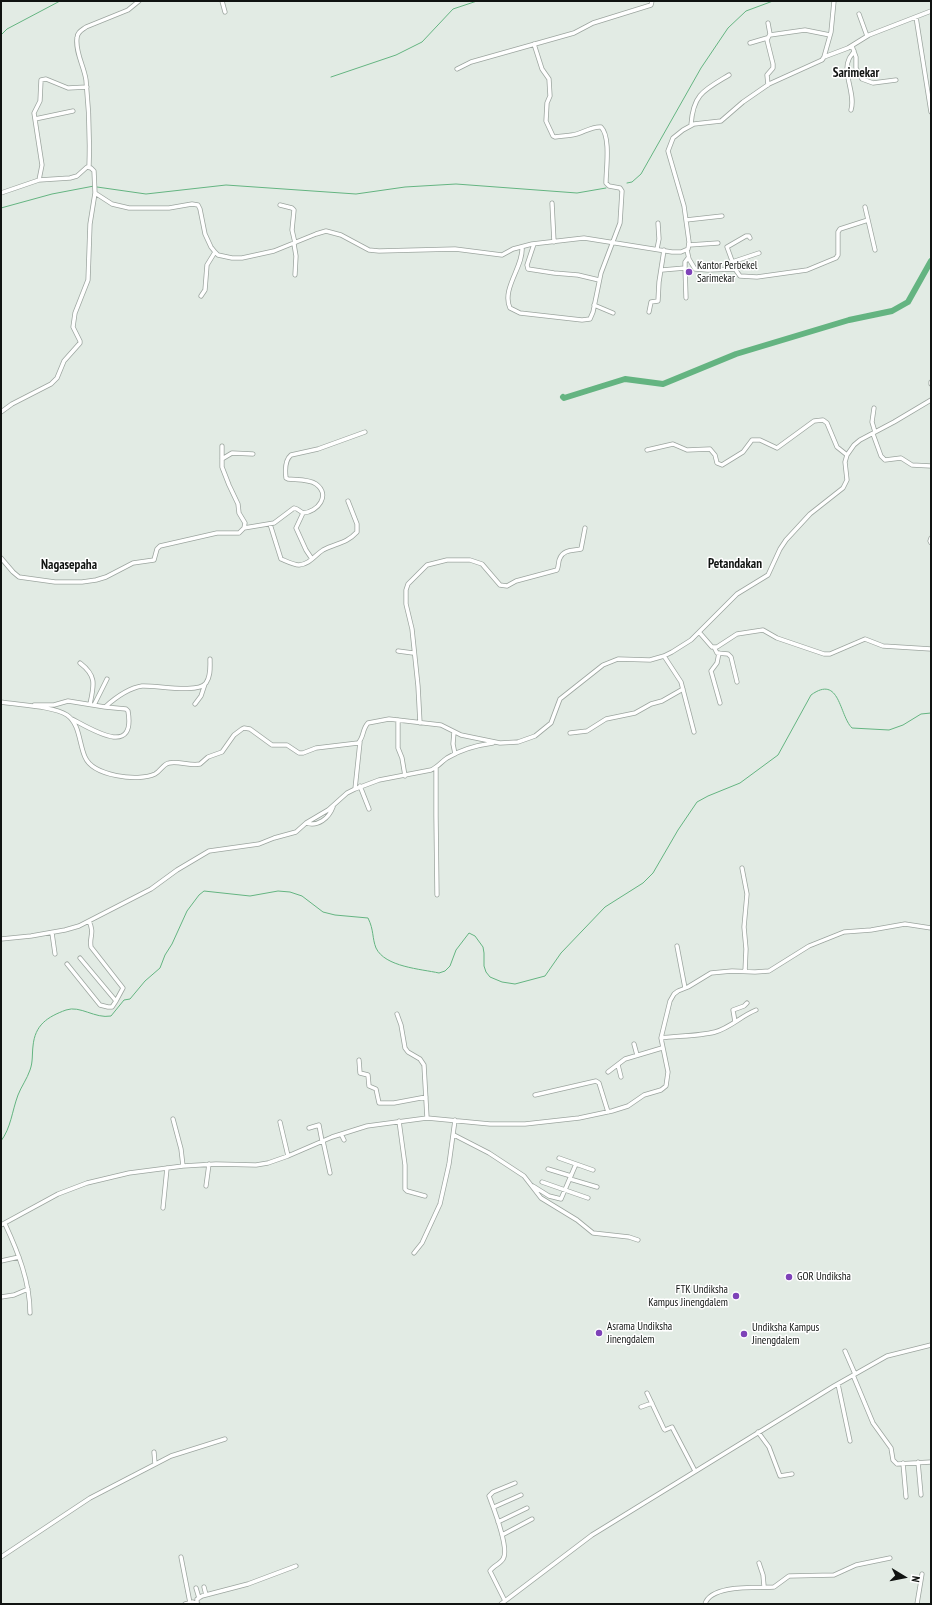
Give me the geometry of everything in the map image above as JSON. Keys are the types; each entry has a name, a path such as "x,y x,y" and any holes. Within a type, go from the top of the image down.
{"street":[{"path":"1,412 12,404 51,384 57,378 64,360 80,343 79,338 73,330 73,323 88,280 90,224 95,191 93,170 89,167 90,127 85,73 76,39 78,32 94,23 128,10 139,1"},
{"path":"222,1 225,12"},
{"path":"457,69 471,62 578,32 593,23 651,5 652,1"},
{"path":"824,57 830,35 834,1"},
{"path":"95,191 112,204 129,208 169,208 192,204 198,205 205,234 214,252 224,257 239,258 274,251 326,231 341,235 369,250 379,251 455,249 500,255 534,244 584,238 679,252 686,250 689,245 683,198 668,151 670,143 675,136 691,125 721,121 742,102 768,85 812,66 824,57 835,54 852,46 867,36 931,11"},
{"path":"859,14 867,36"},
{"path":"916,17 931,112"},
{"path":"768,23 768,37 773,62 772,68 767,75 768,85"},
{"path":"750,43 768,37 805,30 830,35"},
{"path":"522,247 522,253 514,275 509,297 509,307 520,313 586,320 590,319 599,280 621,218 622,191 620,188 609,186 606,183 608,159 604,131 602,127 574,135 553,136 546,122 547,103 550,96 549,79 542,69 534,44"},
{"path":"852,46 856,68 865,81 873,83 896,80"},
{"path":"852,110 853,100 848,66 849,59 854,51"},
{"path":"691,125 698,96 729,75"},
{"path":"39,180 42,165 34,113 41,99 41,79 46,78 65,87 86,87"},
{"path":"35,119 73,111"},
{"path":"1,193 39,180 70,178 77,176 85,168 89,167"},
{"path":"552,203 554,242"},
{"path":"280,205 294,210 292,230 296,256 295,275"},
{"path":"865,207 875,250"},
{"path":"686,220 722,216"},
{"path":"750,238 749,236 746,236 728,246 732,262 740,276 752,277 813,268 836,258 838,255 838,232 840,229 868,220"},
{"path":"657,249 659,239 658,223"},
{"path":"689,245 718,243"},
{"path":"534,244 527,268 554,273 578,275 599,280"},
{"path":"649,312 651,301 658,301 659,282 664,250"},
{"path":"686,250 693,268 696,270 735,269"},
{"path":"201,296 205,290 207,267 214,252"},
{"path":"732,262 759,253"},
{"path":"686,298 684,268 685,262 688,258"},
{"path":"662,270 684,268"},
{"path":"594,305 613,313"},
{"path":"354,789 360,742 364,729 368,723 384,719 398,720 443,725 461,735 495,742 518,742 527,740 540,733 551,723 560,699 603,665 618,659 650,660 664,656 683,646 737,594 768,575 780,549 786,540 810,514 844,488 847,480 845,469 847,455 860,440 931,400"},
{"path":"874,408 872,420 874,433 881,456 885,460 901,458 915,466 931,466"},
{"path":"647,450 673,444 686,450 710,449 715,455 717,463 722,465 743,452 752,440 760,440 777,448 814,421 820,420 827,422 837,447 847,455"},
{"path":"312,559 306,550 296,528 303,513 306,513 323,501 322,493 318,486 312,482 286,478 285,470 288,457 318,449 365,432"},
{"path":"222,446 223,469 238,504 239,513 245,523 244,528"},
{"path":"222,459 232,453 252,454"},
{"path":"270,524 281,559 297,565 305,563 322,551 344,542 357,532 357,524 348,501"},
{"path":"1,558 13,572 21,578 55,582 88,582 106,577 133,563 154,560 157,549 160,546 217,533 239,533 244,528 270,524 292,509 296,508 303,513"},
{"path":"420,723 412,629 406,604 406,590 408,584 427,565 447,560 470,560 482,564 500,586 507,586 516,581 557,570 560,557 564,553 581,549 585,528"},
{"path":"931,538 931,543"},
{"path":"714,648 737,634 763,630 777,638 824,654 830,654 865,639 883,646 931,649"},
{"path":"699,632 710,646 719,654"},
{"path":"398,651 413,653"},
{"path":"719,654 728,654 731,656 737,682"},
{"path":"719,654 717,663 710,671 720,703"},
{"path":"664,656 684,689 694,732"},
{"path":"194,704 201,696 209,676 210,659"},
{"path":"80,663 90,672 92,677 92,705"},
{"path":"92,705 107,679"},
{"path":"105,707 123,693 138,687 186,688 202,686 205,684"},
{"path":"570,733 587,731 606,719 634,713 651,704 662,701 684,689"},
{"path":"1,702 58,712 103,736 123,736 126,734 128,727 128,711 126,709 66,701 54,705 27,706"},
{"path":"70,718 76,728 88,762 110,774 123,777 138,777 154,774 166,764 171,762 200,764 208,757 222,752 234,735 244,728 250,729 272,745 287,745 299,753 316,748 360,742"},
{"path":"398,720 398,748 402,757 405,776"},
{"path":"454,732 453,744 455,754"},
{"path":"1,939 24,938 72,928 89,921 150,889 209,851 259,844 296,832 306,823 324,813 354,789 360,786 379,780 405,776 436,768 445,759 455,754 495,742"},
{"path":"436,768 437,895"},
{"path":"360,786 369,809"},
{"path":"742,868 747,894 744,927 746,949 745,972"},
{"path":"67,964 100,1005 112,1007 123,988 91,947 90,941 93,930 89,921"},
{"path":"30,1313 28,1289 19,1257 3,1224 71,1188 129,1173 167,1168 209,1164 256,1165 268,1163 341,1134 367,1126 398,1121 427,1118 518,1125 579,1118 625,1107 644,1095 665,1088 668,1072 661,1038 671,998 675,992 711,973 732,971 765,972 772,970 803,949 844,932 870,930 905,924 931,928"},
{"path":"52,933 55,954"},
{"path":"677,946 685,988"},
{"path":"80,958 116,1001"},
{"path":"735,1022 733,1010 744,1006 747,1003"},
{"path":"661,1038 715,1032 735,1022 741,1016 756,1010"},
{"path":"397,1014 401,1025 405,1048 408,1052 420,1059 424,1065 427,1118"},
{"path":"634,1044 637,1055"},
{"path":"608,1072 625,1059 662,1048"},
{"path":"359,1060 360,1073 368,1075 369,1086 376,1089 377,1100 379,1103 394,1103 426,1097"},
{"path":"618,1065 621,1077"},
{"path":"535,1095 595,1081 599,1084 608,1112"},
{"path":"173,1119 181,1149 183,1166"},
{"path":"414,1253 422,1243 440,1204 450,1159 456,1120"},
{"path":"398,1121 405,1165 404,1189 426,1196"},
{"path":"280,1122 288,1156"},
{"path":"309,1128 319,1125 330,1173"},
{"path":"341,1134 344,1140"},
{"path":"454,1135 490,1153 524,1176 541,1198 577,1220 593,1233 629,1237 638,1240"},
{"path":"559,1158 593,1170"},
{"path":"206,1186 209,1164"},
{"path":"532,1185 549,1196 560,1200 563,1198 576,1164"},
{"path":"163,1208 167,1168"},
{"path":"548,1168 597,1187"},
{"path":"542,1182 588,1198"},
{"path":"1,1261 19,1257"},
{"path":"1,1297 14,1295 28,1289"},
{"path":"515,1483 490,1494 489,1496 502,1535 504,1557 490,1571 503,1603 592,1534 854,1374 887,1356 931,1345"},
{"path":"845,1351 874,1423 891,1448 893,1460 897,1464 931,1462"},
{"path":"838,1384 850,1441"},
{"path":"647,1393 664,1430 672,1427 695,1471"},
{"path":"640,1407 652,1403"},
{"path":"758,1432 769,1447 780,1476 782,1477 792,1474"},
{"path":"1,1557 90,1498 176,1453 225,1440"},
{"path":"154,1452 155,1464"},
{"path":"918,1462 921,1496"},
{"path":"903,1463 906,1497"},
{"path":"494,1508 521,1495"},
{"path":"498,1522 527,1508"},
{"path":"502,1535 532,1519"},
{"path":"181,1557 190,1602"},
{"path":"705,1604 710,1596 726,1589 764,1586 775,1587 787,1577 792,1575 836,1575 856,1565 890,1558"},
{"path":"759,1563 763,1575 764,1586"},
{"path":"199,1598 248,1584 296,1566"},
{"path":"917,1604 922,1574"},
{"path":"204,1587 206,1595"},
{"path":"185,1604 190,1602 197,1604 197,1599 199,1598 196,1588"}],"waterway":[{"path":"1,35 7,29 60,1"},
{"path":"331,77 396,55 422,42 453,9 477,1"},
{"path":"627,183 632,182 641,174 701,68 728,28 746,11 773,1"},
{"path":"97,187 146,194 226,185 356,194 405,187 456,184 577,193 606,188"},
{"path":"1,208 52,194 94,186"},
{"path":"563,397 564,398 625,379 663,384 736,354 849,320 892,311 908,302 931,261"},
{"path":"1,1141 9,1125 18,1095 30,1070 34,1039 39,1027 53,1016 71,1009 82,1010 99,1016 111,1016 124,1000 130,999 145,981 160,968 187,911 199,895 204,891 250,896 278,891 290,892 302,896 323,912 335,915 368,918 376,948 387,959 404,966 439,973 445,971 450,966 456,950 469,933 475,936 483,947 484,966 490,977 502,982 515,984 545,976 561,953 605,907 643,883 653,873 678,830 697,802 740,783 778,755 811,695 821,690 828,689 833,693 838,699 852,728 889,730 903,725 921,714 931,713"}],"place":[{"name":"Kantor Perbekel Sarimekar","path":"689,272"},
{"name":"GOR Undiksha","path":"789,1277"},
{"name":"FTK Undiksha Kampus Jinengdalem","path":"736,1296"},
{"name":"Asrama Undiksha Jinengdalem","path":"599,1333"},
{"name":"Undiksha Kampus Jinengdalem","path":"744,1334"}],"district":[{"name":"Sarimekar","path":"856,73"},
{"name":"Petandakan","path":"735,564"},
{"name":"Nagasepaha","path":"69,565"}]}
